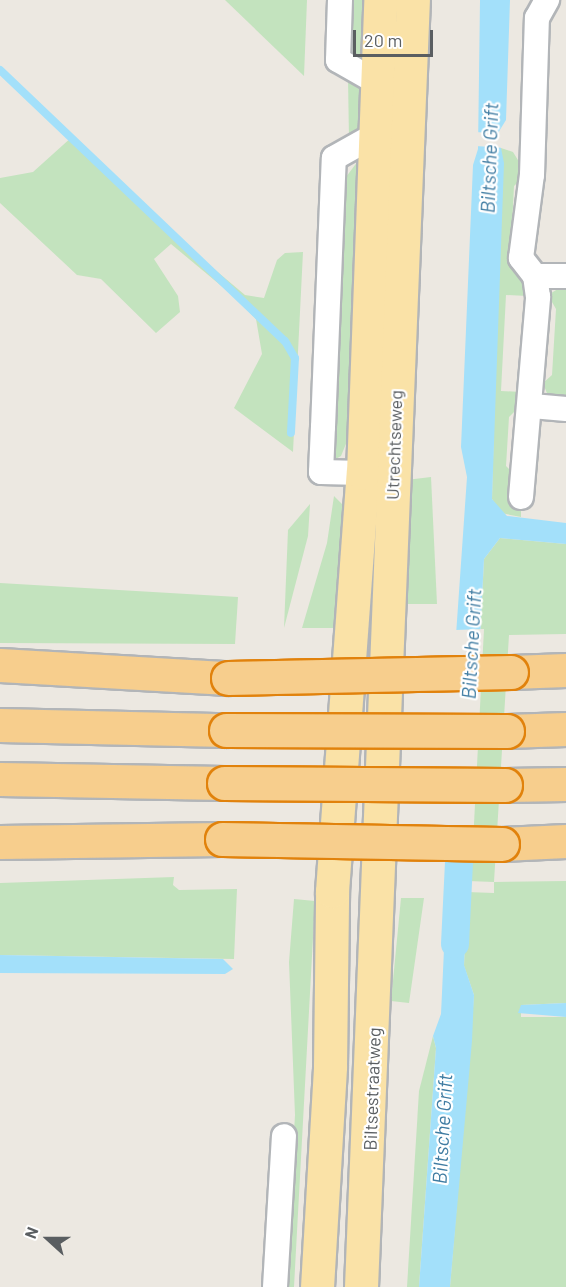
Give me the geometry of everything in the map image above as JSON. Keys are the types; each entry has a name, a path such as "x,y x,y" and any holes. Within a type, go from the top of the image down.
{"highway":[{"path":"0,665 228,678"},
{"path":"0,686 566,670"},
{"path":"0,725 226,730 507,731 566,729"},
{"path":"0,779 224,783 566,784"},
{"path":"0,842 222,839 502,844 566,841"}],"main road":[{"name":"Utrechtseweg","path":"317,1287 330,1065 332,891 363,473 381,0"},
{"name":"Utrechtseweg","path":"378,890 413,0"},
{"name":"Biltsestraatweg","path":"361,1287 378,890"}],"street":[{"path":"340,0 338,60 378,83"},
{"path":"521,497 525,420 532,406 535,276 521,258 532,175 537,18 553,2"},
{"name":"Utrechtseweg","path":"363,473 321,472 334,158 375,135"},
{"path":"535,276 566,276"},
{"path":"532,406 566,409"},
{"path":"275,1287 284,1136"}],"green space":[{"path":"225,0 307,0 304,76"},
{"path":"351,0 365,0 363,69 351,49"},
{"path":"348,79 363,92 362,130 349,139"},
{"path":"73,136 163,226 245,295 264,298 277,260 285,253 303,252 293,452 234,408 262,354 256,319 231,294 171,244 154,259 178,296 180,312 156,333 101,279 77,275 0,203 0,178 33,172"},
{"path":"501,148 513,152 521,165 521,179 514,186 510,267 527,285 527,296 506,295 501,391 522,392 521,405 509,417 506,466 515,475 513,506 521,507 521,517 501,513 492,499"},
{"path":"361,157 350,434 341,456 334,460 343,181"},
{"path":"566,284 566,401 548,396 543,383 552,375 556,309 548,295"},
{"path":"431,477 437,604 404,604 406,480"},
{"path":"334,496 345,507 340,628 302,628 327,543"},
{"path":"310,504 308,536 284,628 288,530"},
{"path":"500,538 566,544 566,634 509,635 494,882 468,881 484,559"},
{"path":"0,583 238,597 235,644 0,643"},
{"path":"174,877 173,885 179,890 237,889 234,959 0,955 0,883"},
{"path":"566,881 566,1003 521,1005 521,1017 566,1017 566,1287 450,1287 474,995 464,966 467,892 494,893 494,882"},
{"path":"401,898 424,898 409,1003 391,1001"},
{"path":"294,899 315,901 294,1287 285,1287 295,1115 289,962"},
{"path":"433,1036 436,1048 419,1287 407,1287 419,1091"}],"water":[{"path":"480,0 510,0 506,120 498,133 504,163 492,499 507,516 566,523 566,544 500,538 484,559 474,755 456,635 467,477 461,447 473,165 478,149"},
{"path":"446,906 467,907 464,965 474,995 472,1041 450,1287 419,1287 436,1048 433,1036 441,1014"},
{"path":"0,955 223,959 233,969 225,974 0,973"},
{"path":"566,1003 566,1017 518,1013 521,1005"}],"pier":[{"path":"476,132 501,134 504,148 476,146"},
{"path":"484,629 471,882 450,885 453,635 455,630"}],"waterway":[{"path":"0,70 285,341 295,358 291,433"},
{"name":"Biltsche Grift","path":"455,944 460,843"}]}
